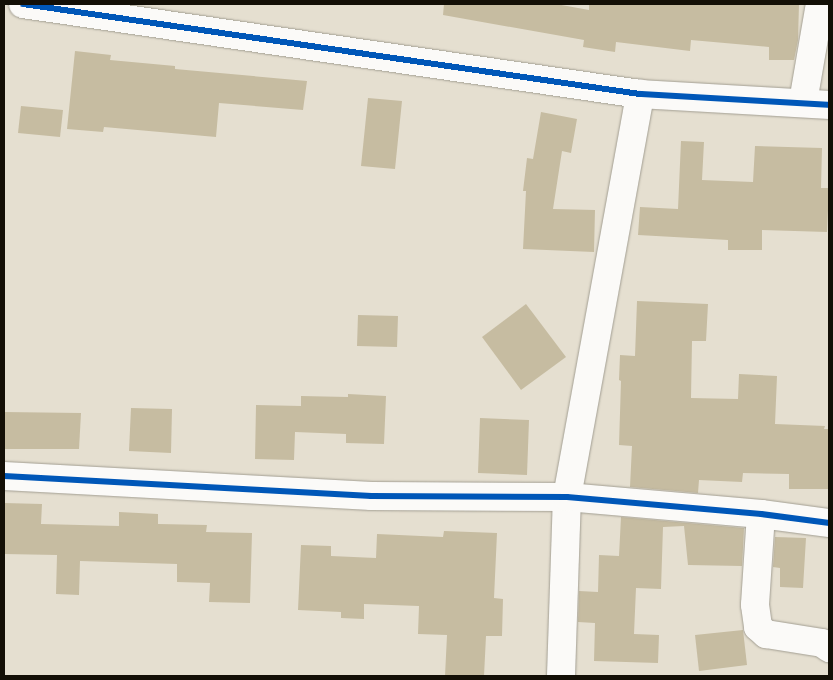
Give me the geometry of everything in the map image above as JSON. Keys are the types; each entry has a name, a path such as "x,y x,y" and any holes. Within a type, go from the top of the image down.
{"street":[{"path":"23,4 640,94 829,105"},
{"path":"802,102 820,4"},
{"path":"561,676 566,497 640,94"},
{"path":"4,476 370,496 566,497 761,514 829,523"},
{"path":"761,514 755,605 758,627 766,634 822,642 829,648"}],"building":[{"path":"444,4 556,4 589,10 589,4 799,4 798,40 794,60 769,60 769,47 691,40 690,51 616,42 615,52 583,47 584,40 443,15"},
{"path":"75,51 111,55 110,60 175,66 175,69 307,81 303,110 219,103 216,137 104,127 103,132 67,129"},
{"path":"368,98 402,101 395,169 361,166"},
{"path":"21,106 63,110 60,137 18,133"},
{"path":"541,112 577,119 571,153 562,151 553,209 595,210 594,252 523,249 526,191 523,191 527,158 533,159"},
{"path":"681,141 704,142 702,180 753,182 755,146 822,148 821,188 829,188 827,232 762,230 762,250 728,250 728,240 638,235 640,207 678,209"},
{"path":"637,301 708,304 706,341 692,341 691,398 738,399 739,374 777,376 775,424 825,426 824,429 829,429 829,489 789,489 789,474 743,473 742,482 699,480 698,493 630,487 632,446 619,445 621,381 619,380 620,355 635,356"},
{"path":"526,304 566,357 521,390 482,337"},
{"path":"358,315 398,316 397,347 357,346"},
{"path":"348,394 386,396 384,444 346,443 346,434 295,432 294,460 255,459 256,405 301,406 301,396 348,397"},
{"path":"131,408 172,409 171,453 129,451"},
{"path":"4,412 81,413 79,449 4,449"},
{"path":"480,418 529,420 527,475 478,473"},
{"path":"4,503 42,504 41,524 119,526 119,512 158,514 158,524 207,525 206,532 252,533 250,603 209,602 210,583 177,582 177,564 80,561 79,595 56,594 57,555 4,554"},
{"path":"621,517 744,528 742,566 688,565 684,526 663,527 661,589 636,588 634,634 659,635 658,663 594,661 595,623 578,622 579,591 598,592 599,555 619,556"},
{"path":"444,531 497,533 494,598 503,599 502,636 486,636 484,676 445,676 447,635 418,634 419,606 364,604 364,619 341,618 341,612 298,610 301,545 331,546 331,556 376,558 377,534 443,537"},
{"path":"775,537 806,538 803,588 780,587 780,568 773,567"},
{"path":"743,630 747,665 699,671 695,635"}],"cycle path":[{"path":"23,4 640,94 829,105"},
{"path":"4,476 371,496 567,497 761,514 829,523"}]}
